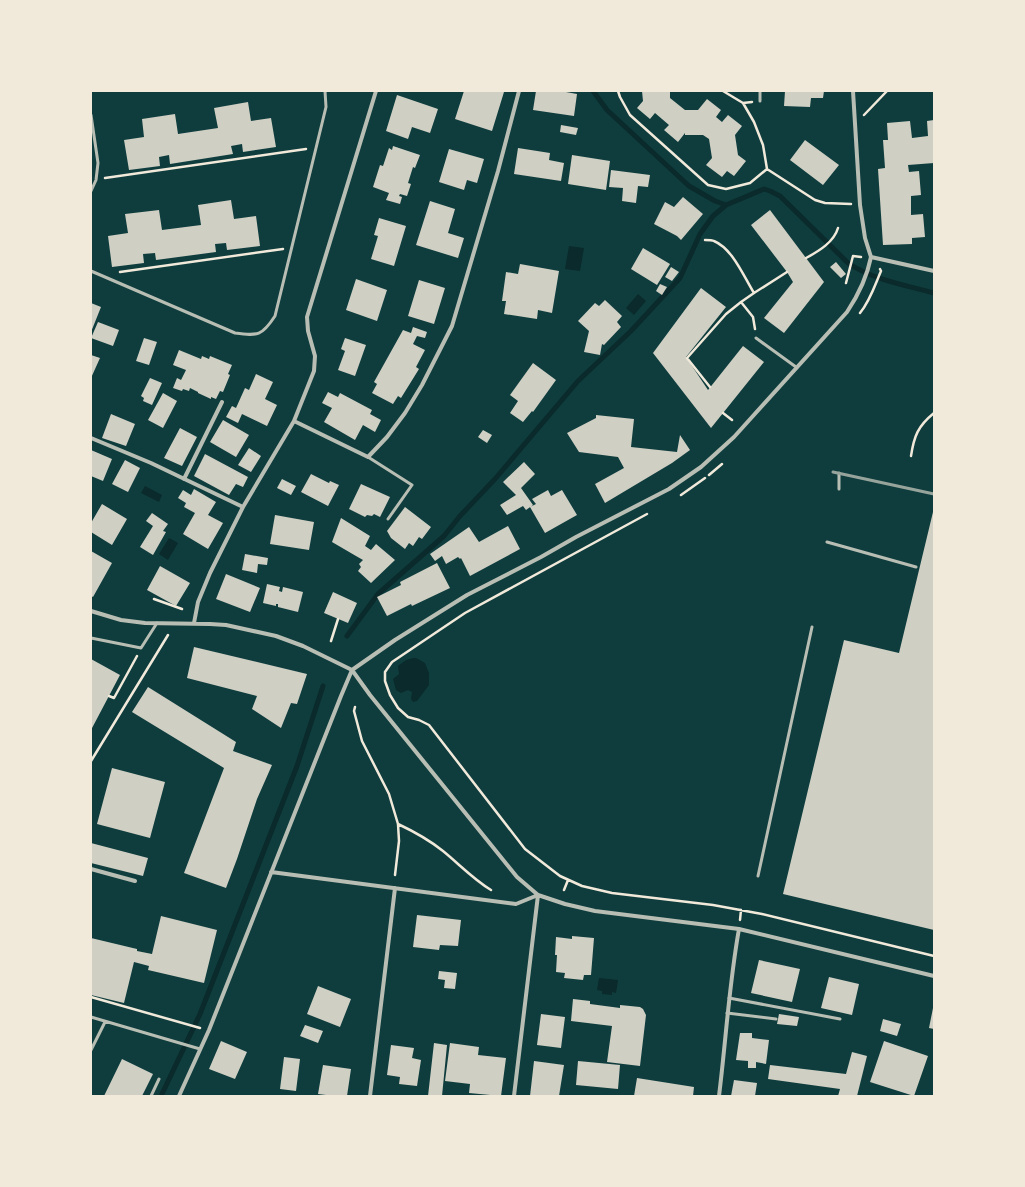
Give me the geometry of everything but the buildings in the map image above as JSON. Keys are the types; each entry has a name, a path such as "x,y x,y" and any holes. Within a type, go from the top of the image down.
{"street":[{"path":"194,623 198,602 210,573 243,507 294,421 314,371 315,356 308,331 307,317 376,91"},
{"path":"294,421 368,457 387,437 405,414 422,385 452,326 498,171 519,91"},
{"path":"179,1096 209,1030 352,670 395,640 467,595 669,489 701,467 734,437 847,312 858,295 872,257 865,238 860,205 853,91"},
{"path":"872,257 934,271"},
{"path":"184,479 222,402"},
{"path":"91,438 151,463 243,507"},
{"path":"91,611 121,620 157,623 226,625 244,628 276,636 303,646 352,670 370,696 517,877 538,895 565,904 595,911 739,929 934,976"},
{"path":"91,869 135,881"},
{"path":"271,872 516,904 538,895"},
{"path":"370,1096 395,888"},
{"path":"514,1096 538,895"},
{"path":"719,1096 724,1057 727,1013 739,929"}],"lane":[{"path":"91,271 235,333 252,335 267,328 275,316 292,247 326,107 325,91"},
{"path":"760,91 760,101"},
{"path":"91,115 98,163 96,180 91,191"},
{"path":"756,338 796,367"},
{"path":"368,457 412,485 388,519"},
{"path":"839,474 839,489"},
{"path":"827,542 916,566"},
{"path":"91,638 141,648 157,623"},
{"path":"758,876 812,627"},
{"path":"729,998 840,1018"},
{"path":"727,1013 776,1019"},
{"path":"91,1018 200,1049"},
{"path":"91,1050 104,1022"},
{"path":"151,1096 159,1079"}],"path":[{"path":"618,91 630,115 708,185 726,189 750,183 767,169"},
{"path":"723,91 742,102 754,122 763,145 767,169 815,200 825,203 860,205"},
{"path":"854,126 887,91"},
{"path":"96,180 316,148"},
{"path":"806,258 823,248 835,236 838,228"},
{"path":"705,240 714,241 733,256 754,293"},
{"path":"100,275 292,247"},
{"path":"846,283 853,256"},
{"path":"871,295 881,271"},
{"path":"710,387 687,358 726,314 754,293 787,272"},
{"path":"741,302 753,317 756,338"},
{"path":"723,413 732,420"},
{"path":"911,456 913,441 918,430 934,413"},
{"path":"154,599 182,609"},
{"path":"332,641 338,619"},
{"path":"91,761 168,635"},
{"path":"109,696 114,698 141,648"},
{"path":"385,672 386,688 398,708 408,717 420,720 429,725 525,849 560,876 582,886 612,893 713,905 762,914 934,956"},
{"path":"354,707 362,741 389,794 398,824 395,875"},
{"path":"398,824 424,837 482,885 495,892"},
{"path":"564,890 568,880"},
{"path":"91,997 200,1028"}],"water":[{"path":"569,246 584,248 580,271 565,269"},
{"path":"638,294 646,301 634,315 626,308"},
{"path":"145,486 162,495 159,502 141,493"},
{"path":"169,538 178,543 168,560 159,554"},
{"path":"413,658 425,663 429,673 429,685 417,701 413,702 411,699 412,692 408,690 401,693 396,690 393,679 399,674 398,666 406,660"},
{"path":"599,978 618,980 616,993 612,992 612,995 602,994 602,991 597,990"}],"waterway":[{"path":"593,91 607,110 689,186 715,201 726,205"},
{"path":"347,636 378,594 444,536 460,516 495,479 578,381 631,331 680,278 700,234 713,216 726,205 764,189 770,191 780,196 848,263 879,278 934,293"},
{"path":"162,1094 200,1014 297,766 323,686"}],"railway":[{"path":"833,472 934,494"}]}
